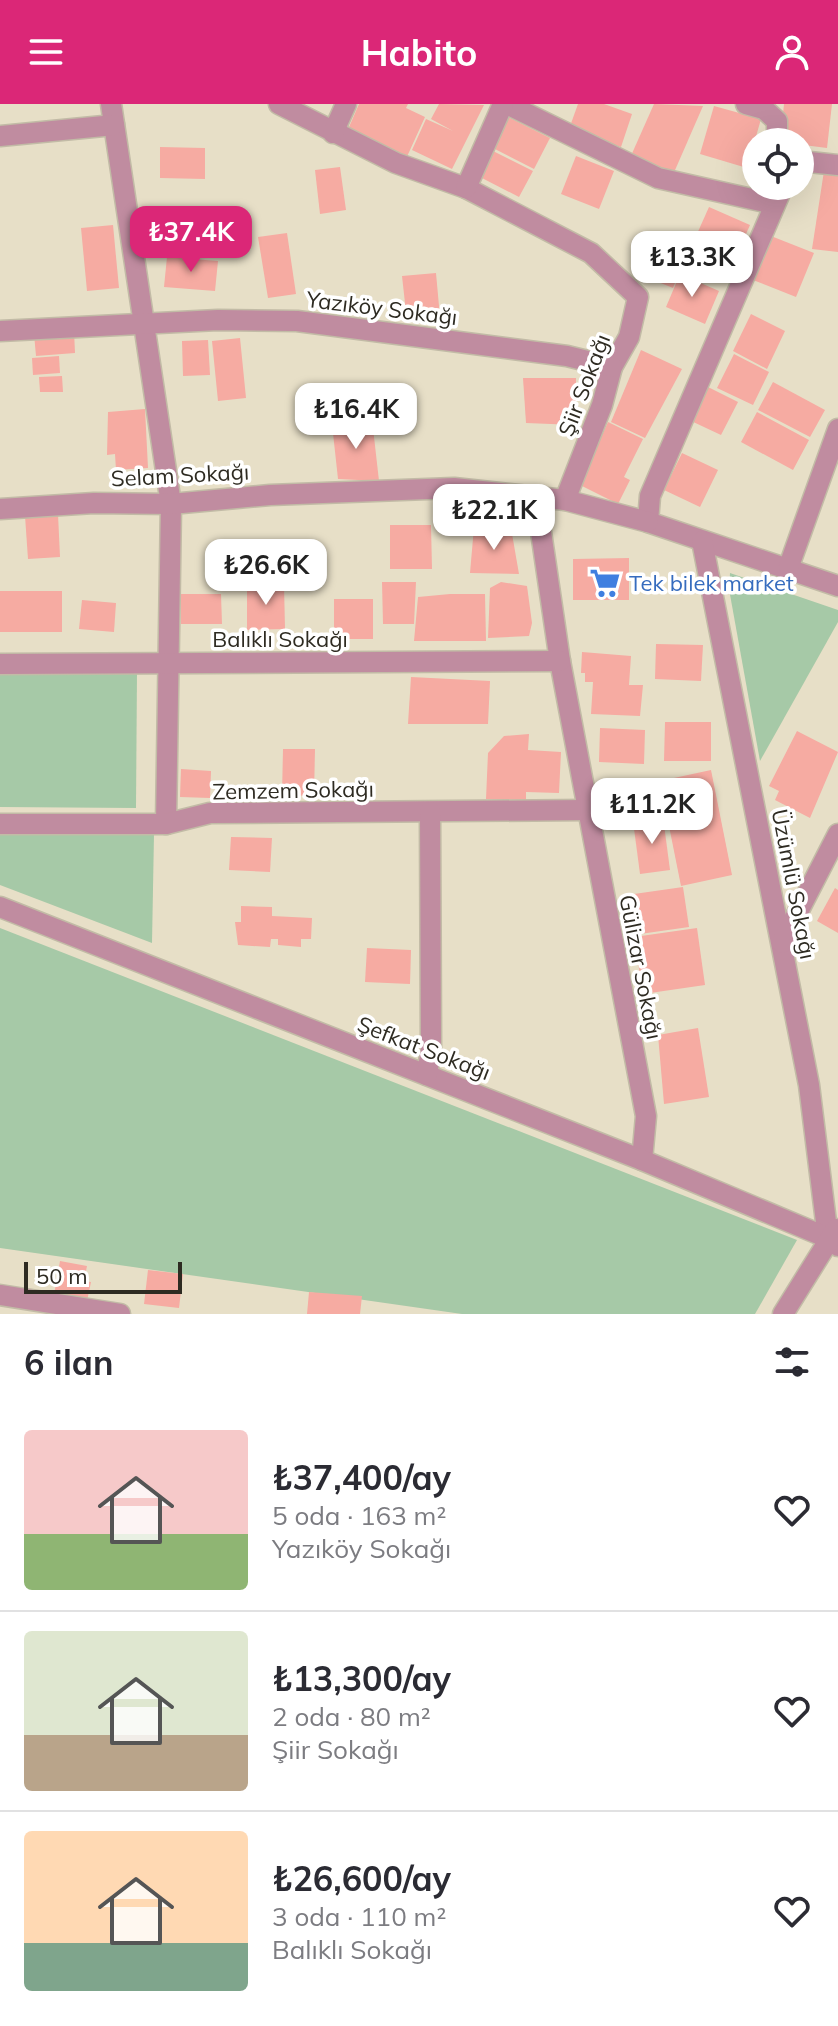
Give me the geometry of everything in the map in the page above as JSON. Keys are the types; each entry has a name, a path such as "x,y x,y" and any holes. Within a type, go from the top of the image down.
{"street":[{"path":"111,104 171,504 166,824"},
{"path":"279,104 396,163 466,188 505,104 658,178 742,190"},
{"path":"333,133 346,104"},
{"path":"746,104 764,109 777,121 777,128"},
{"path":"0,136 114,125"},
{"path":"814,162 838,165"},
{"name":"Şiir Sokağı","path":"466,188 591,253 638,297 629,337 612,367 602,405 565,500"},
{"path":"648,522 650,496 777,200"},
{"name":"Yazıköy Sokağı","path":"0,331 297,321 567,356 612,367"},
{"path":"789,566 838,429"},
{"name":"Selam Sokağı","path":"0,509 94,503 171,504 270,495 454,488 565,500 789,566 838,586"},
{"name":"Gülizar Sokağı","path":"536,498 560,661 646,1116 642,1160"},
{"name":"Üzümlü Sokağı","path":"702,541 782,943 835,1237"},
{"name":"Balıklı Sokağı","path":"0,664 560,661"},
{"name":"Zemzem Sokağı","path":"0,824 166,824 210,813 587,810"},
{"path":"427,1075 431,1049 430,812"},
{"path":"782,943 838,834"},
{"name":"Şefkat Sokağı","path":"0,907 835,1237"},
{"path":"783,1314 835,1237"},
{"path":"0,1295 120,1314"}],"green space":[{"path":"730,573 838,610 838,622 760,761 729,589"},
{"path":"137,672 136,808 0,807 0,675"},
{"path":"0,834 154,834 152,943 0,885"},
{"path":"0,928 797,1240 755,1314 462,1314 0,1248"}],"building":[{"path":"359,104 408,104 406,108 425,117 405,161 346,134"},
{"path":"439,104 484,105 452,169 412,150 426,119 453,131 431,119"},
{"path":"578,104 604,104 632,114 621,147 569,129"},
{"path":"654,104 703,106 672,177 630,158"},
{"path":"784,104 832,104 827,148 814,146 814,128 781,128"},
{"path":"714,106 761,119 758,128 742,128 742,167 700,154"},
{"path":"508,117 550,138 534,169 493,148"},
{"path":"160,147 205,148 205,179 160,178"},
{"path":"493,151 533,171 519,197 480,177"},
{"path":"576,156 614,171 599,209 561,194"},
{"path":"340,167 346,210 320,214 315,170"},
{"path":"824,171 838,173 838,252 812,249"},
{"path":"709,207 750,225 729,272 688,254"},
{"path":"113,225 119,288 87,291 81,228"},
{"path":"162,226 189,226 188,256 162,255"},
{"path":"287,233 296,294 268,298 258,237"},
{"path":"771,236 814,253 796,297 753,280"},
{"path":"652,245 685,257 673,288 641,275"},
{"path":"167,257 218,261 215,291 164,287"},
{"path":"436,273 440,317 407,321 402,276"},
{"path":"680,274 719,291 705,324 666,307"},
{"path":"751,314 785,331 767,369 733,351"},
{"path":"74,331 75,353 36,356 34,334"},
{"path":"240,338 246,398 218,401 212,341"},
{"path":"208,340 210,375 183,376 182,341"},
{"path":"641,350 682,369 645,438 611,422"},
{"path":"734,354 769,372 753,405 717,388"},
{"path":"59,356 60,373 33,375 32,358"},
{"path":"62,376 63,392 40,392 39,377"},
{"path":"523,378 576,378 576,425 526,423"},
{"path":"773,382 825,410 810,437 758,410"},
{"path":"706,386 738,402 721,435 689,420"},
{"path":"145,409 148,468 116,470 115,454 107,455 108,412"},
{"path":"757,412 809,440 793,470 741,442"},
{"path":"372,419 379,481 338,479 332,424"},
{"path":"608,422 643,439 624,477 630,480 618,504 580,485"},
{"path":"682,453 718,470 700,507 664,490"},
{"path":"58,514 60,557 28,559 25,516"},
{"path":"390,525 431,525 432,569 390,569"},
{"path":"474,527 511,528 519,574 470,573"},
{"path":"629,558 629,600 573,600 573,559"},
{"path":"382,582 416,582 414,624 383,624"},
{"path":"501,582 527,586 532,623 529,636 488,638 490,588"},
{"path":"284,584 285,629 247,630 247,585"},
{"path":"0,591 62,591 62,632 0,632"},
{"path":"181,594 221,594 222,624 181,624"},
{"path":"485,594 486,641 414,641 418,597"},
{"path":"334,599 373,599 373,639 334,639"},
{"path":"82,600 116,603 114,632 79,629"},
{"path":"656,644 703,645 701,681 655,679"},
{"path":"582,652 631,656 629,685 643,685 640,716 591,714 593,682 585,682 585,673 581,673"},
{"path":"411,677 490,681 488,724 408,724"},
{"path":"665,722 711,722 711,761 664,761"},
{"path":"600,728 645,730 644,764 599,762"},
{"path":"797,731 838,752 810,818 775,800 779,791 769,786"},
{"path":"529,734 528,750 561,752 559,793 526,792 526,800 486,799 488,753 504,736"},
{"path":"283,749 315,749 314,796 282,795"},
{"path":"181,769 211,771 210,798 180,797"},
{"path":"711,770 732,875 681,886 660,781"},
{"path":"663,817 670,870 640,874 633,821"},
{"path":"231,837 272,838 270,872 229,870"},
{"path":"683,887 689,927 640,934 634,894"},
{"path":"835,888 838,890 838,933 817,921"},
{"path":"241,906 272,907 272,916 312,918 311,939 301,939 301,947 278,945 278,939 271,939 270,947 238,945 235,922 241,922"},
{"path":"697,928 705,985 643,994 634,937"},
{"path":"367,948 411,950 410,984 365,982"},
{"path":"698,1028 709,1097 664,1104 658,1035"},
{"path":"60,1261 87,1266 84,1281 91,1282 87,1301 54,1295"},
{"path":"148,1270 183,1274 179,1308 144,1304"},
{"path":"309,1292 362,1296 360,1314 307,1314"}],"place":[{"name":"Tek bilek market","path":"605,583"}]}
